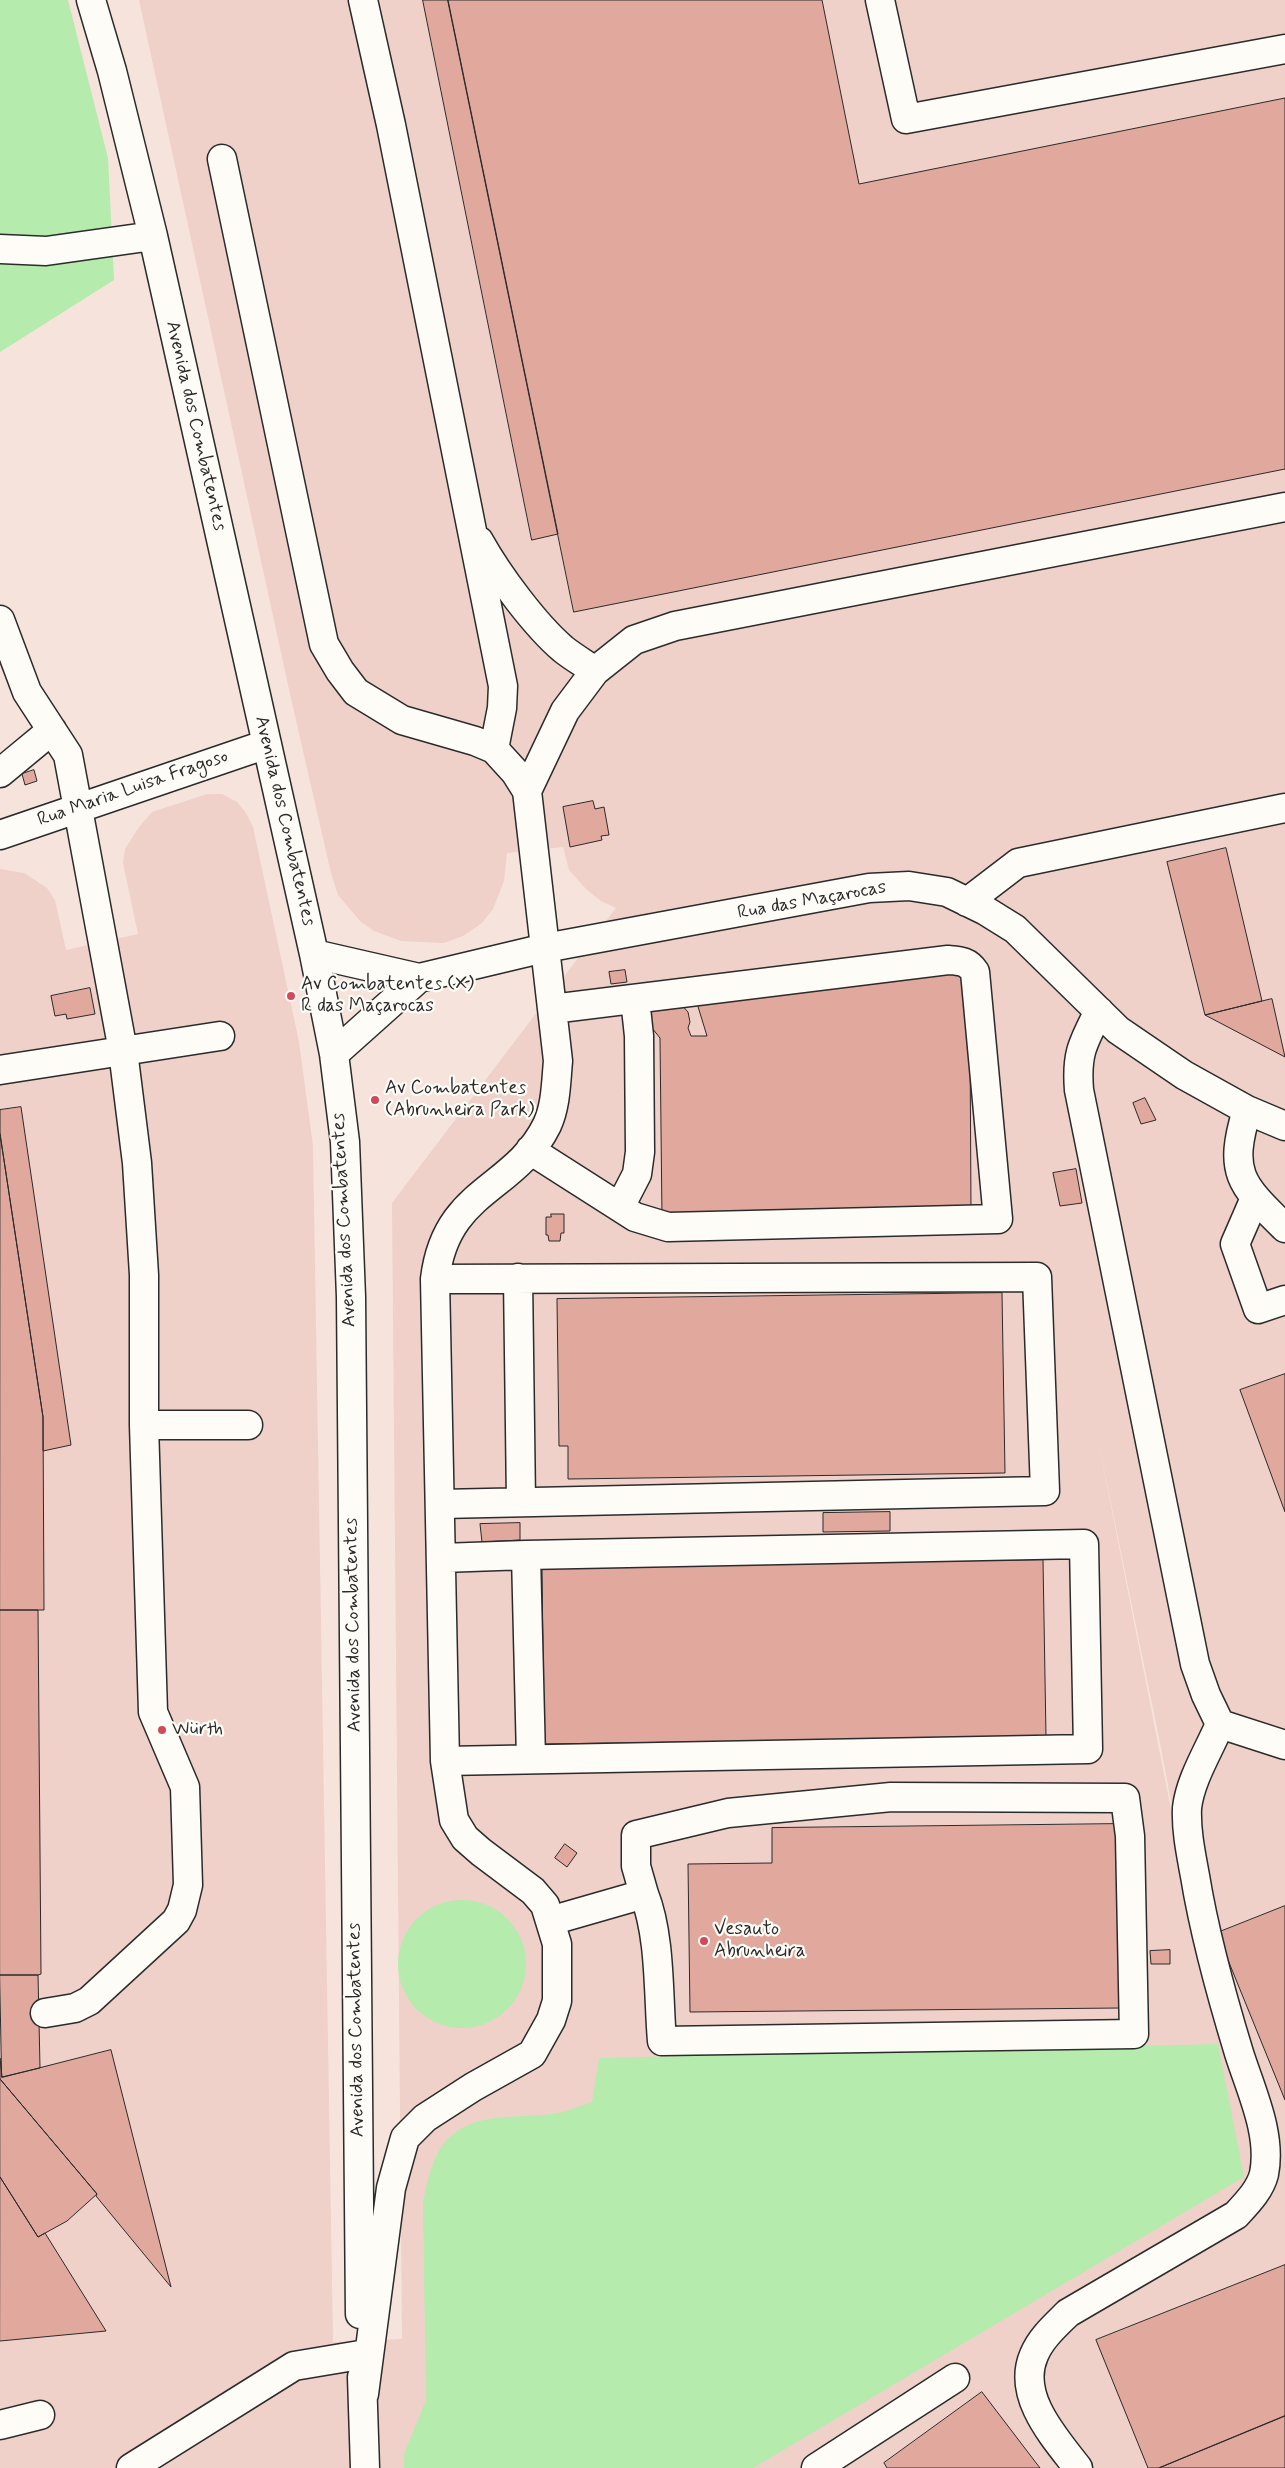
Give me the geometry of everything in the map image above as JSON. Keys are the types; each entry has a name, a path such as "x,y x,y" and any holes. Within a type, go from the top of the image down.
{"street":[{"name":"Avenida dos Combatentes","path":"91,0 112,71 153,236 314,954 334,1054 345,1142 349,1220 360,2355 364,2394 365,2468"},
{"path":"363,0 391,125 502,686 502,708 494,749"},
{"path":"880,0 906,119 1285,48"},
{"path":"222,159 324,644 340,671 356,692 377,707 402,720 475,740 494,749 516,772 527,791 558,1061 556,1095 547,1125 530,1150 508,1172 473,1200 457,1218 446,1234 438,1258 435,1279 445,1761 454,1820 465,1838 533,1891 545,1905 557,1944 557,2001 550,2020 532,2054 473,2087 433,2113 405,2138 391,2188 364,2394"},
{"path":"0,249 46,251 153,236"},
{"path":"527,791 565,711 595,671 634,640 675,626 1285,507"},
{"path":"471,526 489,558 546,631 563,649 595,671"},
{"path":"0,620 27,692 68,755 123,1051 137,1163 144,1275 144,1425 154,1712 185,1788 188,1886 187,1896 176,1921 89,2001 75,2008 45,2013"},
{"path":"0,773 52,730"},
{"name":"Rua Maria Luisa Fragoso","path":"0,835 267,744"},
{"path":"967,902 1018,863 1285,808"},
{"name":"Rua das Maçarocas","path":"314,954 418,978 546,948 870,888 909,886 947,892 1014,929 1118,1030 1184,1075 1247,1110 1285,1126"},
{"path":"530,1150 635,1217 668,1227 998,1219 975,972 970,965 961,961 948,960 552,1009"},
{"name":"Rua das Maçarocas","path":"334,1054 418,978"},
{"path":"620,1207 638,1174 640,1152 640,1036 635,999"},
{"path":"1099,1011 1081,1047 1077,1065 1078,1090 1196,1664 1206,1695 1220,1724 1285,1745"},
{"path":"0,1070 220,1036"},
{"path":"1247,1110 1238,1139 1238,1164 1244,1181 1255,1198 1285,1228"},
{"path":"1255,1198 1235,1244 1258,1309 1285,1300"},
{"path":"435,1279 1037,1277 1045,1491 441,1504"},
{"path":"518,1278 521,1502"},
{"path":"144,1425 248,1425"},
{"path":"442,1558 1084,1544 1088,1748 445,1761"},
{"path":"526,1555 531,1759"},
{"path":"1078,2468 1052,2434 1035,2405 1030,2377 1033,2356 1047,2333 1068,2313 1236,2215 1251,2199 1264,2176 1266,2149 1260,2117 1215,1976 1202,1918 1188,1837 1187,1807 1194,1782 1220,1724"},
{"path":"891,1797 1125,1798 1130,1836 1134,2034 662,2041 653,1922 644,1894 636,1866 636,1835 728,1813 891,1797"},
{"path":"550,1921 644,1894"},
{"path":"131,2468 294,2366 360,2355"},
{"path":"816,2468 955,2378"},
{"path":"0,2425 40,2415"}],"shaded area":[{"path":"139,0 1285,0 1285,2468 0,2468 0,869 24,873 47,888 55,900 66,950 138,934 123,863 125,849 139,827 152,812 207,794 222,794 237,802 246,813 253,827 299,1042 313,1146 333,2342 402,2339 392,1203 616,908 601,901 586,889 569,870 563,847 507,853 504,881 493,909 482,923 463,936 444,943 401,941 374,931 360,921 338,895 331,873 290,694","holes":["1095,1425 1161,1748 1182,1860"]}],"green space":[{"path":"0,0 68,0 108,158 114,280 0,352"},
{"path":"462,1900 487,1904 508,1918 522,1939 526,1964 522,1989 508,2010 487,2024 462,2028 437,2024 416,2010 402,1989 398,1964 402,1939 416,1918 437,1904"},
{"path":"1218,2044 1244,2177 753,2468 404,2468 404,2454 426,2400 423,2204 429,2176 440,2149 452,2135 464,2127 491,2119 563,2112 592,2102 599,2058"}],"building":[{"path":"423,0 448,0 558,534 532,540"},
{"path":"448,0 822,0 859,184 1285,98 1285,469 574,612"},
{"path":"34,770 37,781 25,785 22,774"},
{"path":"593,801 595,809 604,807 609,835 601,836 602,840 570,847 563,807"},
{"path":"1226,848 1262,1001 1205,1015 1167,862"},
{"path":"625,970 627,982 611,984 609,972"},
{"path":"967,971 970,1037 971,1209 700,1212 701,1217 662,1219 660,1038 652,1028 649,1016 655,1005 679,1002 688,1012 690,1022 688,1028 691,1036 707,1036 696,1000"},
{"path":"90,988 95,1014 67,1019 66,1014 55,1016 51,996"},
{"path":"1272,999 1285,1057 1205,1015 1262,1001"},
{"path":"1145,1098 1156,1120 1141,1124 1133,1103"},
{"path":"21,1107 71,1445 43,1451 43,1417 0,1134 0,1110"},
{"path":"0,1134 43,1417 44,1610 0,1610"},
{"path":"1076,1169 1082,1203 1060,1206 1053,1173"},
{"path":"551,1214 564,1214 564,1233 561,1233 560,1241 549,1241 548,1235 546,1235 546,1217 551,1217"},
{"path":"1002,1293 1005,1473 568,1479 568,1446 559,1446 557,1299"},
{"path":"1285,1374 1285,1512 1240,1390"},
{"path":"890,1512 890,1531 823,1532 823,1513"},
{"path":"520,1523 520,1540 482,1542 480,1524"},
{"path":"1043,1560 1046,1737 544,1744 542,1567"},
{"path":"0,1610 38,1610 41,1974 38,1975 0,1975"},
{"path":"1118,1824 1120,2008 690,2012 688,1864 772,1863 772,1828"},
{"path":"565,1844 577,1853 567,1867 555,1858"},
{"path":"1285,1906 1285,2100 1217,1933"},
{"path":"1170,1950 1170,1964 1151,1964 1150,1951"},
{"path":"0,1975 38,1975 40,2068 2,2077"},
{"path":"111,2050 171,2287 96,2196 97,2194 0,2079 0,2058 2,2077"},
{"path":"0,2079 97,2194 67,2221 38,2237 0,2177"},
{"path":"0,2177 38,2237 45,2233 106,2331 0,2341"},
{"path":"1285,2265 1285,2416 1159,2468 1148,2468 1096,2340"},
{"path":"982,2392 1040,2468 887,2468 884,2463"},
{"path":"1285,2416 1285,2468 1159,2468"}],"place":[{"name":"Av Combatentes (X) R das Maçarocas","path":"291,996"},
{"name":"Av Combatentes (Abrunheira Park)","path":"375,1100"},
{"name":"Würth","path":"162,1730"},
{"name":"Vesauto Abrunheira","path":"704,1941"}]}
